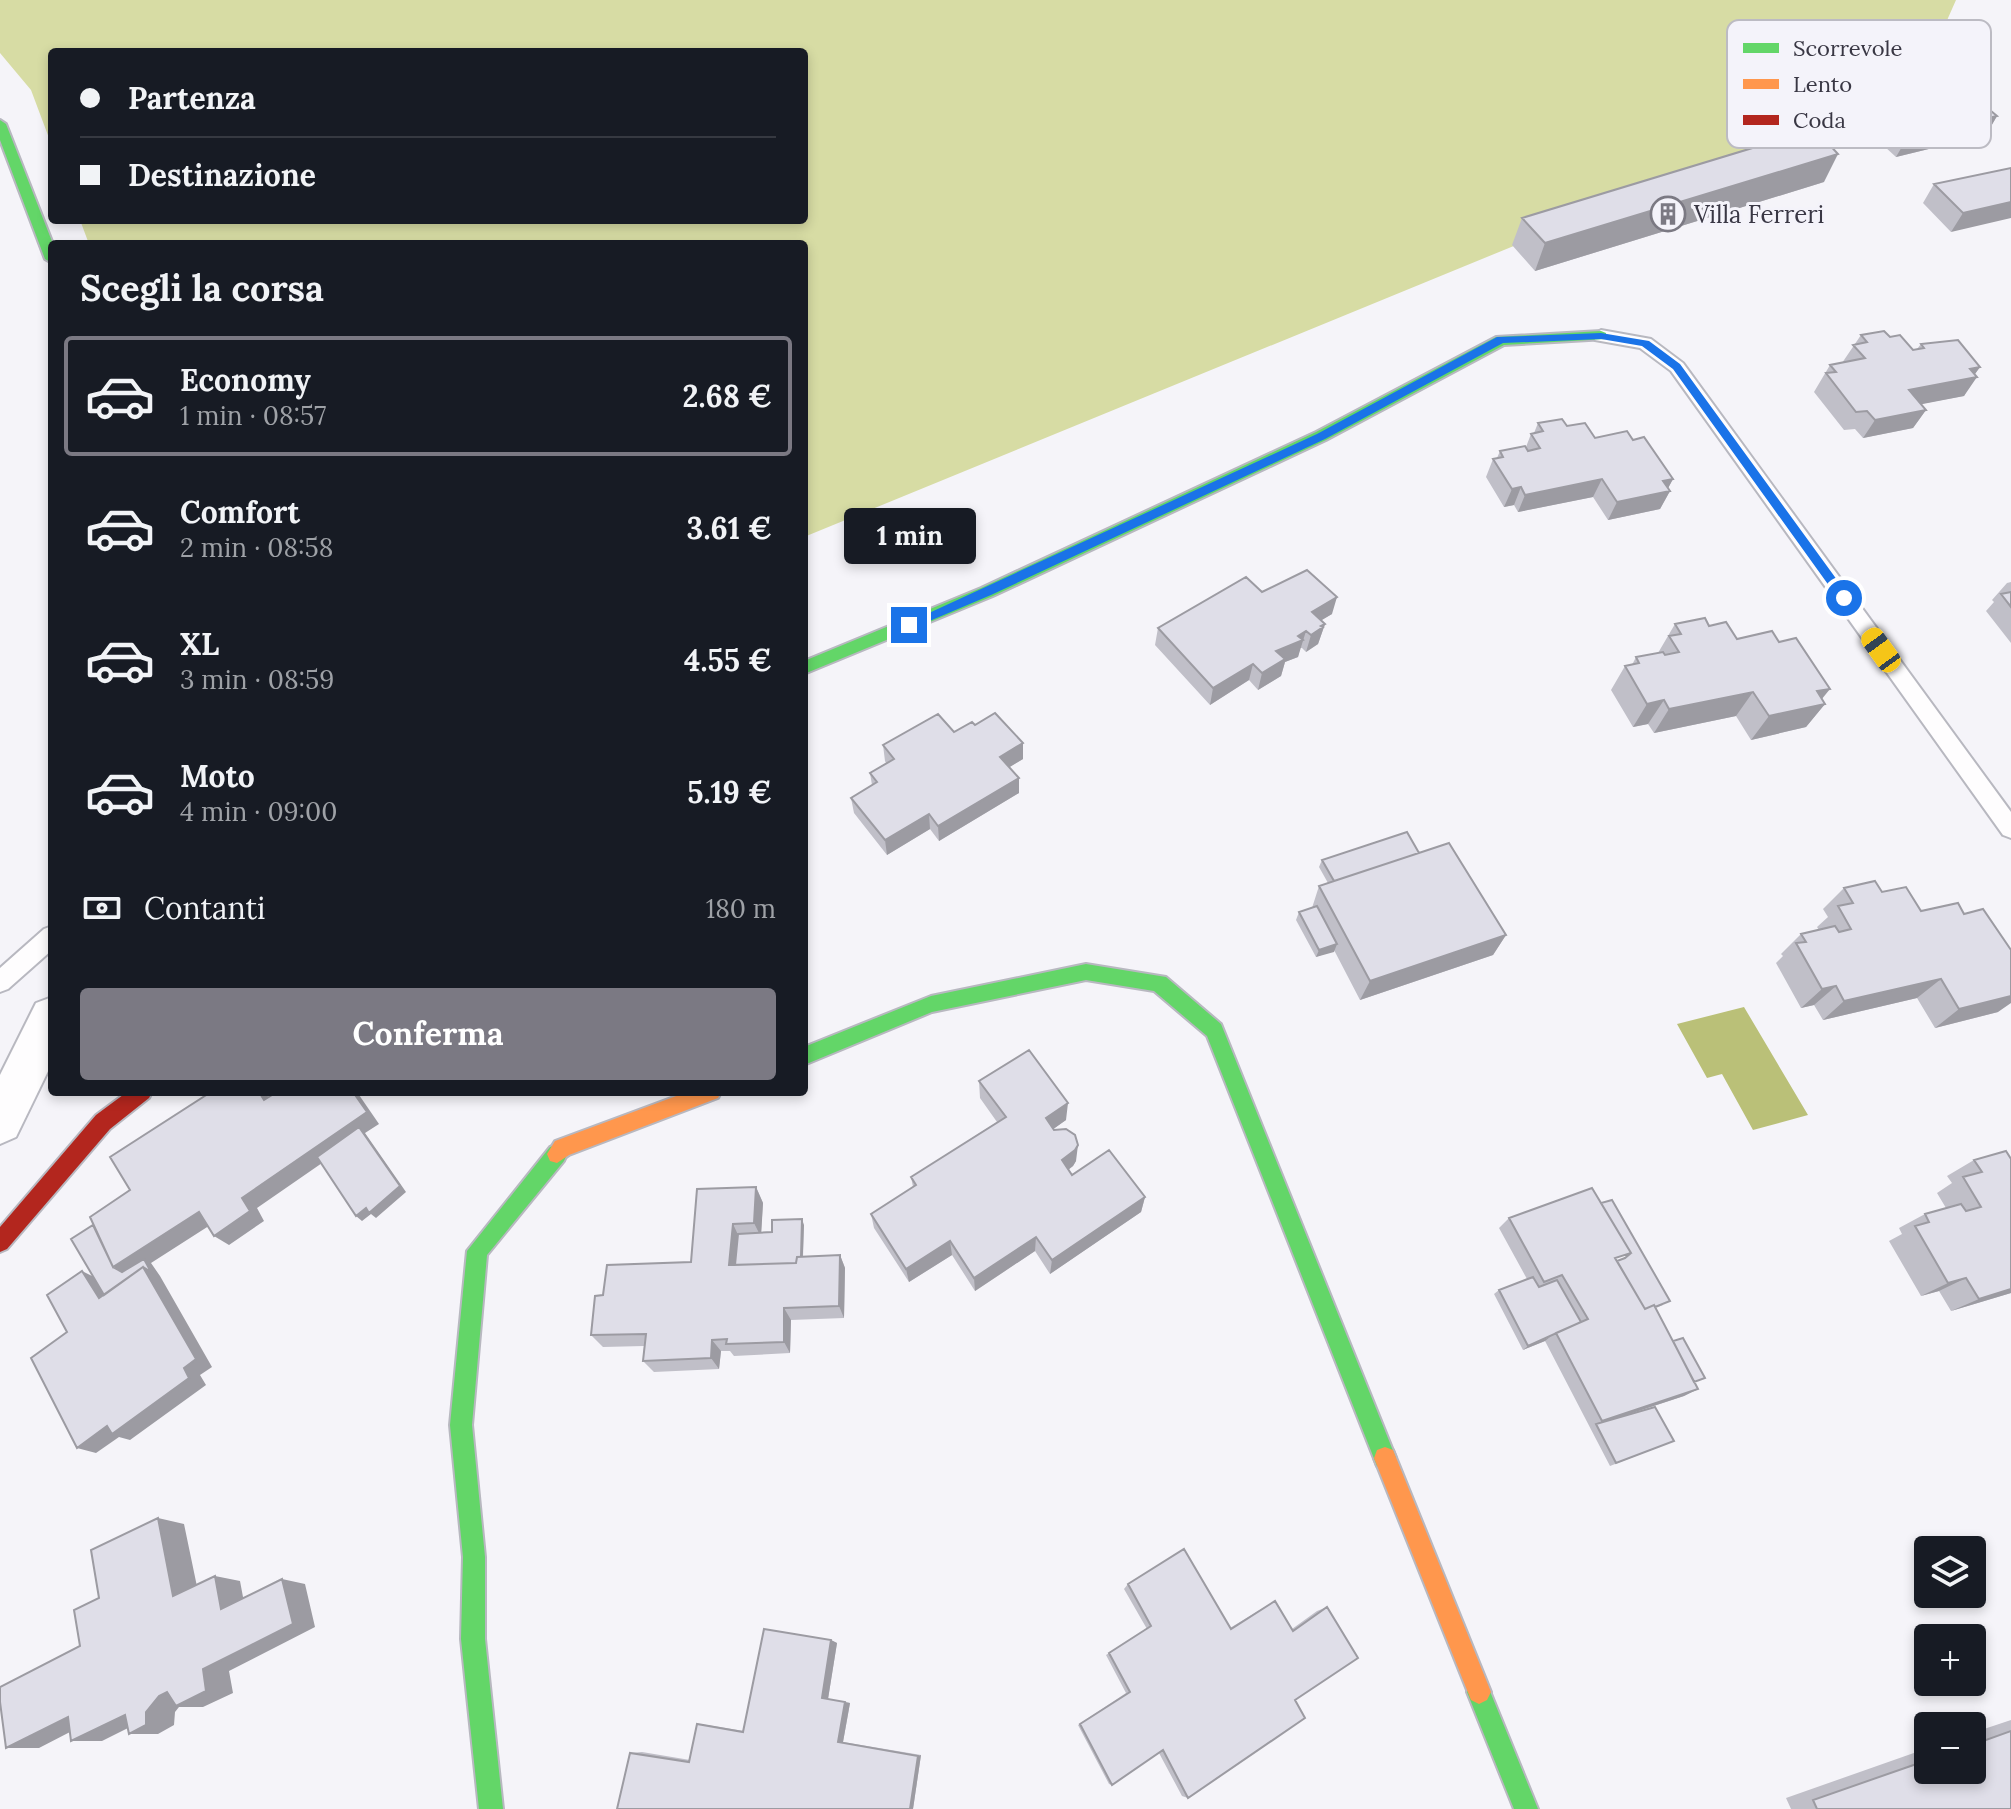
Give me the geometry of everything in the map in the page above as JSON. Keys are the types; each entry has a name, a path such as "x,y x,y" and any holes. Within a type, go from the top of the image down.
{"street":[{"path":"0,124 48,249"},
{"path":"808,666 987,592 1307,443 1501,340 1601,336"},
{"path":"808,1054 931,1004 1086,972 1159,983 1214,1030 1526,1809"},
{"path":"0,1122 48,1025"},
{"path":"0,1242 103,1122 137,1096"},
{"path":"491,1809 473,1639 474,1557 461,1425 477,1251 562,1148 700,1096"}],"lane":[{"path":"1601,336 1645,343 1677,367 2011,829"},
{"path":"0,982 48,940"}],"shaded area":[{"path":"0,0 1956,0 1947,20 1727,20 1727,148 1753,148 808,535 808,240 88,240 82,224 808,224 808,48 48,48 48,135 31,90 0,53"},
{"path":"1744,1007 1808,1115 1753,1130 1722,1074 1707,1078 1677,1024"}],"building":[{"path":"1752,148 1832,148 1838,154 1545,243 1522,218"},
{"path":"2011,168 2011,202 1963,213 1934,184"},
{"path":"1884,331 1890,337 1900,335 1913,350 1924,348 1921,344 1958,340 1980,367 1970,369 1977,377 1909,390 1926,410 1875,420 1867,411 1856,412 1826,373 1836,372 1830,365 1865,358 1853,345 1867,342 1861,335"},
{"path":"1562,419 1567,426 1585,423 1595,438 1627,431 1633,440 1644,437 1673,479 1663,481 1670,491 1617,502 1602,479 1525,495 1521,487 1512,489 1493,459 1503,457 1500,451 1525,446 1528,451 1540,448 1531,434 1543,431 1538,423"},
{"path":"1307,570 1337,597 1312,612 1325,624 1323,627 1311,635 1306,631 1298,636 1303,640 1276,651 1285,659 1262,673 1253,664 1213,688 1158,628 1246,577 1262,592"},
{"path":"2011,592 2011,607 2001,594"},
{"path":"1705,618 1709,626 1726,622 1737,639 1772,631 1779,642 1796,638 1830,689 1817,691 1825,704 1769,716 1753,692 1669,709 1664,700 1647,704 1625,666 1639,663 1636,657 1679,652 1669,636 1681,634 1675,624"},
{"path":"995,713 1023,743 1000,757 1019,778 938,826 929,814 885,840 851,798 877,782 870,773 894,759 883,745 938,714 954,732 972,722 975,725"},
{"path":"1407,832 1419,853 1334,881 1322,860"},
{"path":"1449,843 1506,935 1370,981 1319,886"},
{"path":"1875,881 1882,892 1906,887 1921,911 1958,903 1964,914 1983,909 2011,950 2011,996 1959,1009 1941,979 1844,1001 1836,986 1822,989 1796,943 1806,942 1801,934 1835,926 1839,932 1851,929 1838,906 1853,903 1844,888"},
{"path":"1317,906 1337,944 1319,950 1299,912"},
{"path":"1029,1050 1068,1103 1046,1118 1054,1130 1066,1129 1075,1135 1078,1145 1062,1160 1072,1175 1109,1150 1145,1197 1052,1260 1036,1237 974,1278 950,1241 906,1269 871,1214 916,1185 911,1177 1006,1117 979,1081"},
{"path":"205,1096 262,1096 264,1100 270,1096 356,1096 367,1112 242,1198 250,1211 214,1236 199,1212 113,1267 90,1217 130,1190 110,1157"},
{"path":"359,1127 400,1186 369,1213 366,1208 356,1216 317,1157"},
{"path":"2006,1151 2011,1159 2011,1289 1979,1299 1966,1278 1948,1283 1915,1226 1929,1222 1925,1214 1961,1204 1966,1211 1981,1207 1963,1177 1982,1172 1974,1160"},
{"path":"756,1187 754,1223 733,1224 729,1265 796,1263 797,1257 840,1255 839,1306 784,1308 784,1342 726,1344 727,1339 712,1340 711,1358 643,1361 646,1334 591,1335 595,1296 603,1295 607,1265 691,1262 697,1189"},
{"path":"1592,1188 1631,1253 1615,1258 1645,1309 1654,1305 1698,1389 1602,1421 1556,1333 1588,1319 1562,1275 1544,1282 1509,1218"},
{"path":"1612,1200 1670,1301 1645,1309 1617,1261 1631,1253 1601,1203"},
{"path":"802,1219 801,1257 797,1257 796,1263 735,1265 738,1234 772,1232 772,1220"},
{"path":"93,1225 113,1267 122,1272 144,1259 151,1272 143,1267 104,1295 71,1239"},
{"path":"143,1267 196,1359 184,1368 189,1378 112,1434 107,1426 77,1448 31,1358 67,1332 47,1295 82,1271 99,1298"},
{"path":"1533,1277 1539,1287 1557,1280 1581,1322 1528,1346 1499,1290"},
{"path":"1683,1338 1705,1378 1694,1382 1673,1341"},
{"path":"1655,1407 1674,1441 1616,1463 1596,1424"},
{"path":"158,1518 173,1596 215,1576 221,1609 282,1579 293,1624 203,1669 206,1691 176,1706 167,1692 159,1696 146,1712 146,1725 129,1734 125,1715 71,1741 68,1717 6,1748 0,1687 80,1646 74,1610 99,1598 91,1550"},
{"path":"1184,1549 1231,1629 1275,1601 1293,1631 1327,1607 1358,1658 1295,1700 1305,1718 1188,1798 1163,1750 1112,1785 1080,1724 1130,1692 1109,1653 1151,1626 1128,1584"},
{"path":"764,1629 831,1640 822,1698 845,1702 838,1742 918,1756 910,1809 617,1809 630,1753 689,1762 697,1724 743,1732"},
{"path":"2011,1731 2011,1809 1817,1809 1813,1800 1914,1765 1914,1784 1986,1784 1986,1740"}],"traffic: fast":[{"path":"0,124 48,249"},
{"path":"808,666 987,592 1321,436 1501,340 1601,336"},
{"path":"808,1054 931,1004 1086,972 1159,983 1214,1030 1385,1458"},
{"path":"491,1809 473,1639 474,1557 461,1425 477,1251 557,1154"},
{"path":"1479,1692 1526,1809"}],"traffic: slow":[{"path":"557,1154 562,1148 700,1096"},
{"path":"1385,1458 1479,1692"}],"traffic: jam":[{"path":"0,1242 103,1122 137,1096"}],"place":[{"name":"Villa Ferreri","path":"1668,214"}],"route":[{"path":"909,625 987,592 1321,436 1501,340 1601,336 1645,343 1677,367 1844,598"}]}
